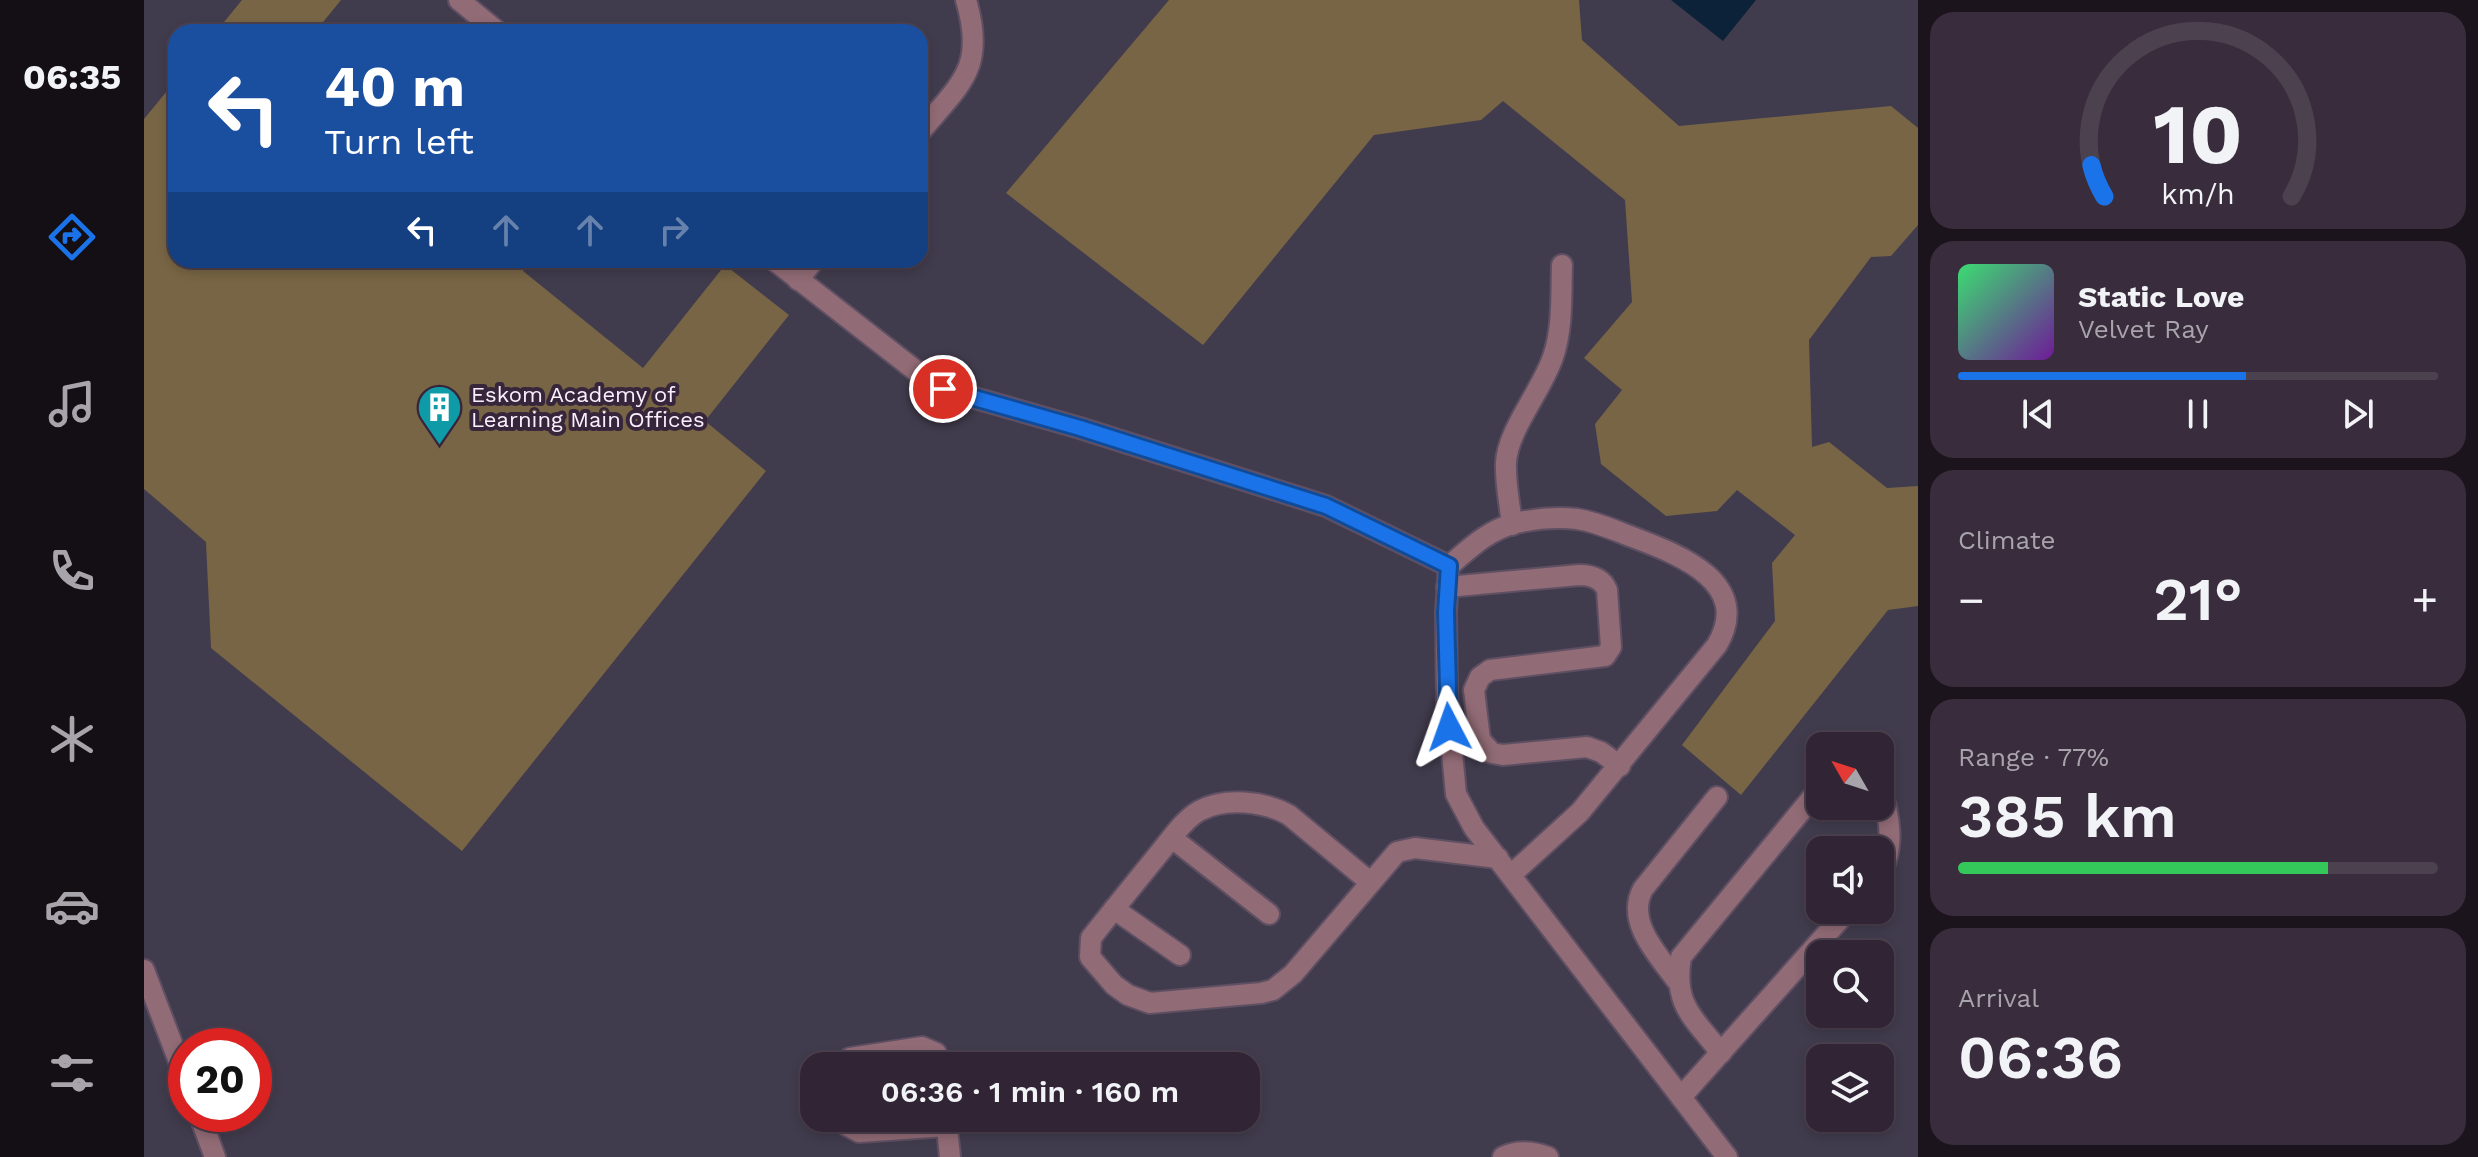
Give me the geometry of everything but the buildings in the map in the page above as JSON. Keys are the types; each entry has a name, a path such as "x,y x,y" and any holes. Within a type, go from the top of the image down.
{"lane":[{"path":"459,0 488,24"},
{"path":"928,122 962,81 973,58 974,44 966,0"},
{"path":"1512,525 1506,461 1514,433 1541,385 1554,354 1562,309 1562,265"},
{"path":"784,268 943,389 1080,428 1326,506 1448,576 1592,576 1605,585 1611,647 1605,656 1490,670 1480,677 1474,690 1480,740 1492,753 1503,755 1587,747 1601,752 1620,766"},
{"path":"798,280 808,268"},
{"path":"1370,882 1289,815 1262,804 1233,803 1203,809 1190,817 1091,938 1090,957 1114,985 1128,995 1150,1003 1261,993 1273,990 1293,974 1391,857 1405,849 1505,866 1580,812 1717,645 1725,631 1727,614 1724,598 1700,568 1670,552 1596,524 1563,518 1512,525 1486,535 1448,576 1447,701 1456,794 1474,828 1505,866 1727,1157"},
{"path":"1717,797 1643,889 1637,901 1649,944 1677,981 1684,1005 1721,1053"},
{"path":"1677,981 1681,957 1806,805"},
{"path":"1172,838 1269,914"},
{"path":"1114,909 1180,955"},
{"path":"1681,1097 1836,924"},
{"path":"144,970 168,1033"},
{"path":"889,1052 922,1047 934,1052"},
{"path":"206,1132 215,1157"},
{"path":"947,1132 950,1157"},
{"path":"1503,1157 1535,1152 1548,1157"}],"shaded area":[{"path":"144,0 1918,0 1918,1157 144,1157"}],"water":[{"path":"1671,0 1756,0 1723,41"}],"place":[{"name":"Eskom Academy of Learning Main Offices","path":"440,446"}],"route":[{"path":"943,389 1080,428 1326,506 1449,566 1446,612 1449,727"}]}
